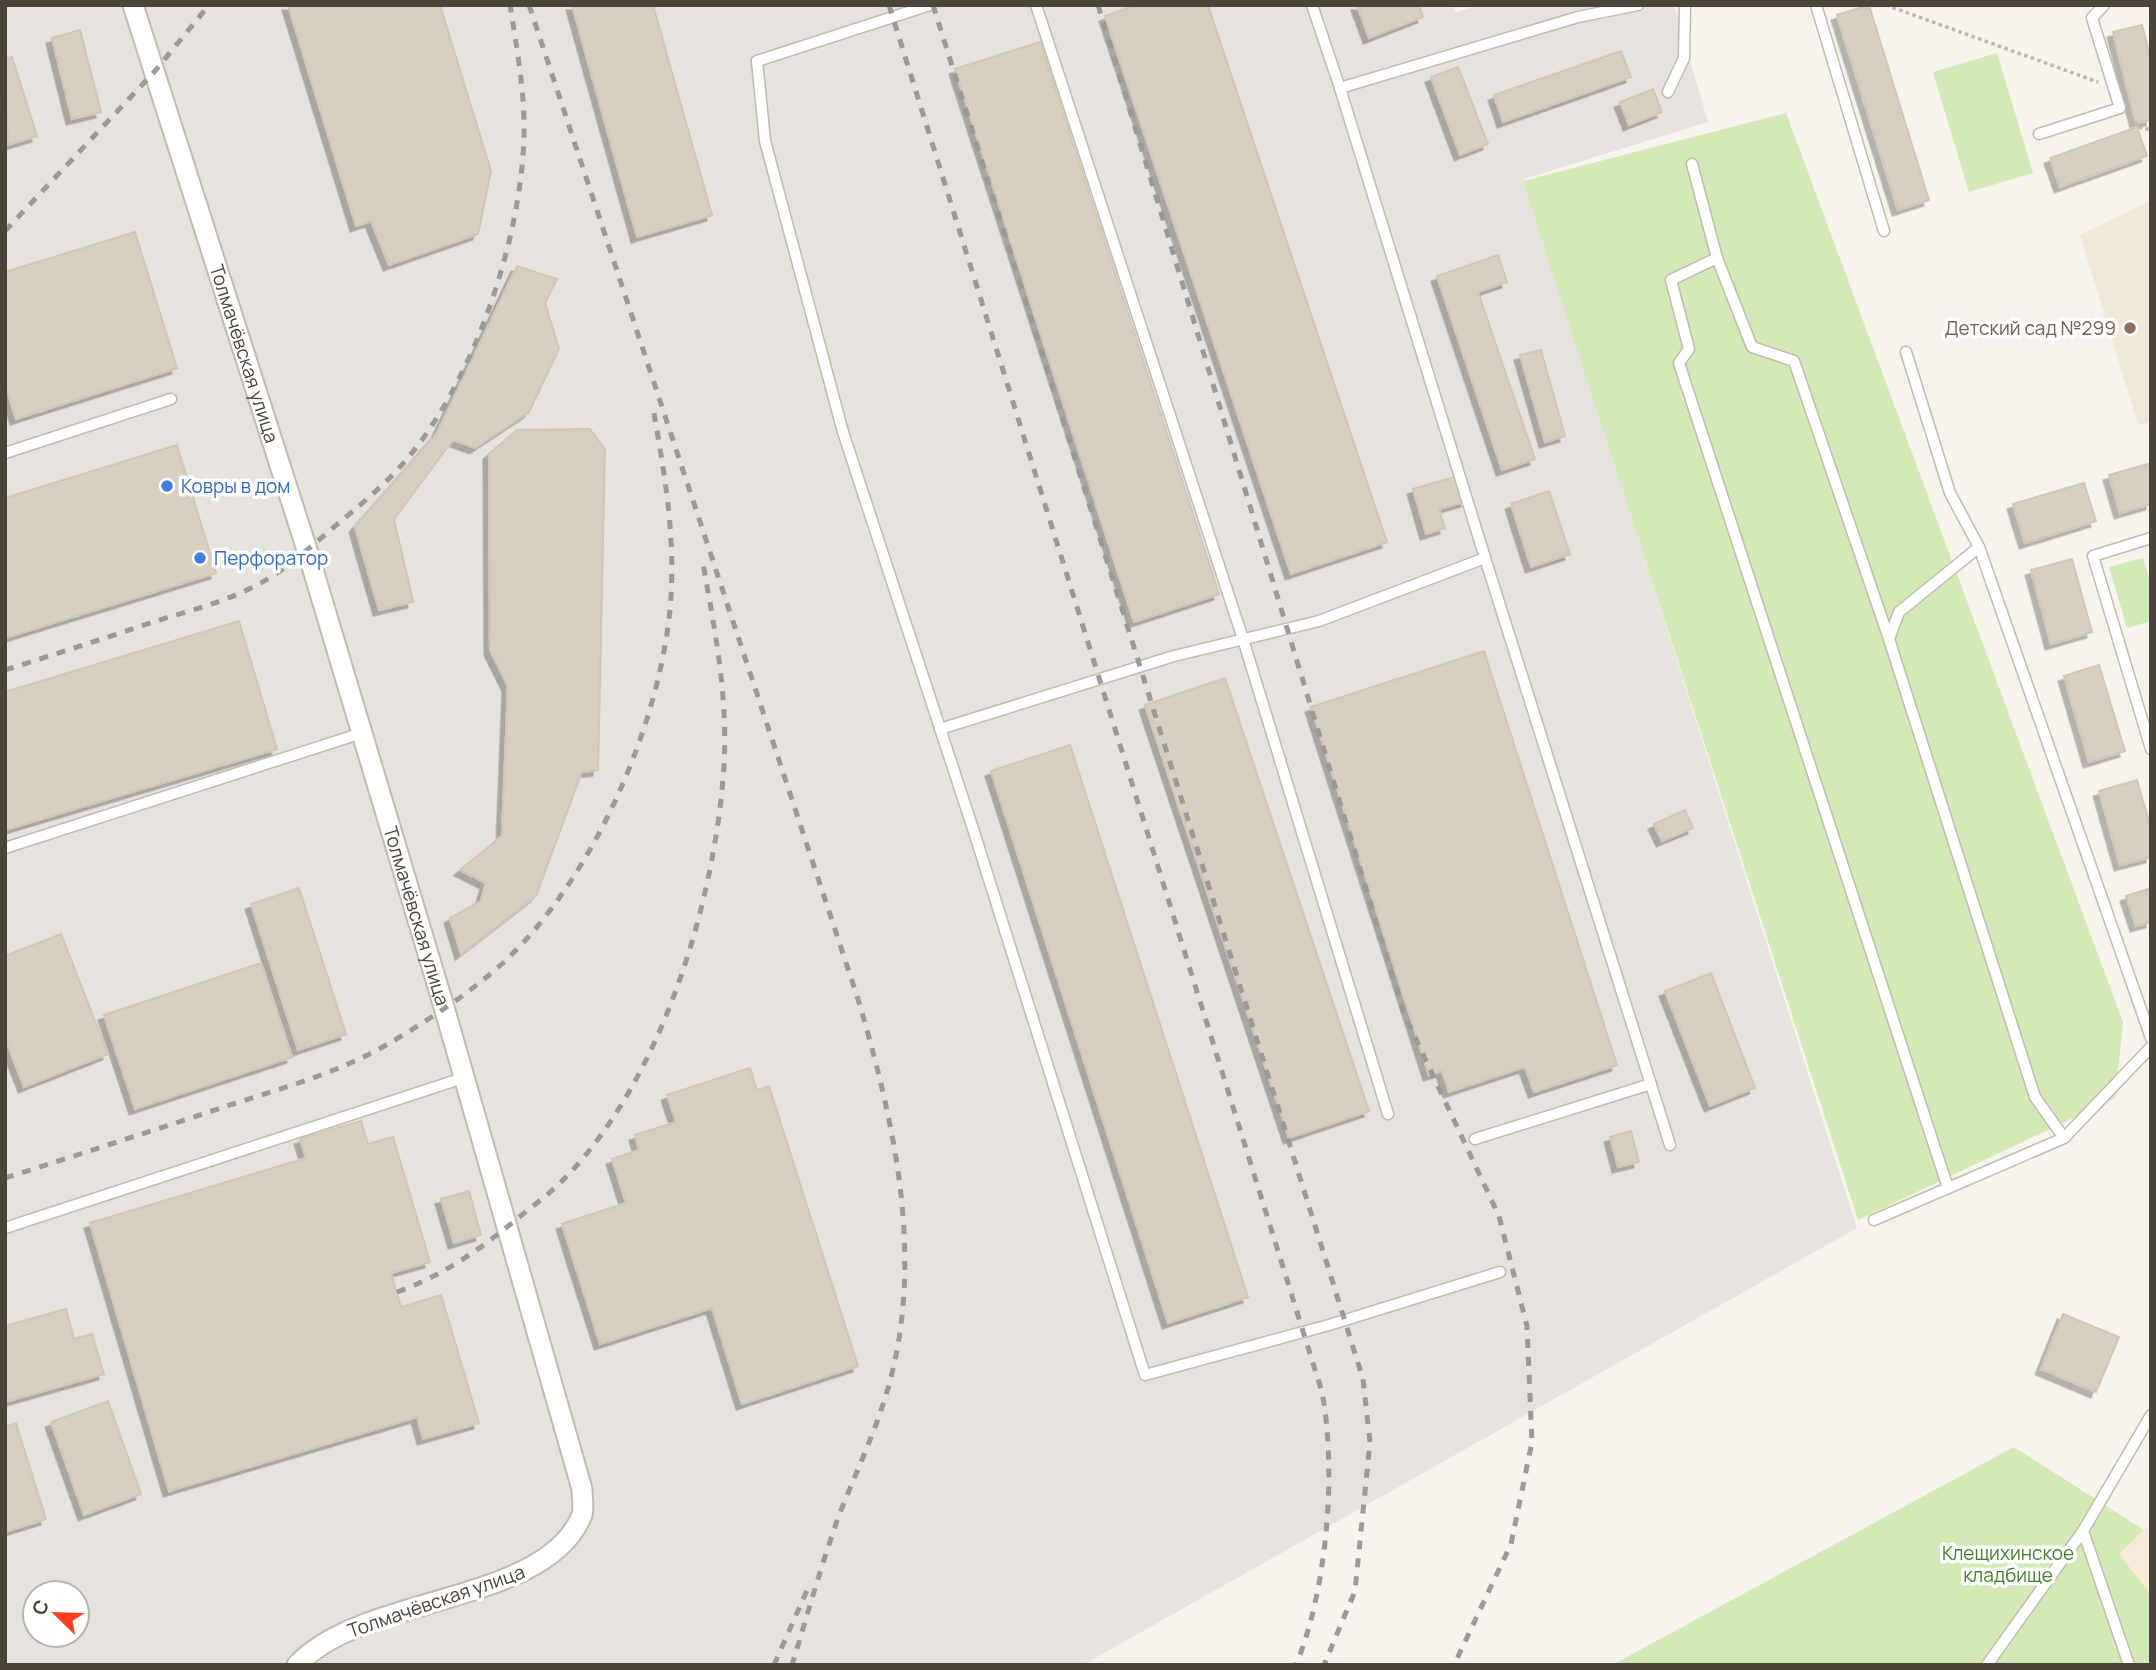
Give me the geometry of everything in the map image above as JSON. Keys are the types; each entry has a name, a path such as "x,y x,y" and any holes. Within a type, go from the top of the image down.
{"street":[{"name":"Толмачёвская улица","path":"133,5 362,733 582,1489 582,1514 560,1548 529,1570 352,1628 312,1648 297,1665"}],"lane":[{"path":"930,5 757,61 765,141 843,432 1145,1375 1329,1325 1500,1272"},
{"path":"1037,5 1243,639 1388,1114"},
{"path":"1312,5 1670,1145"},
{"path":"1574,5 1578,17"},
{"path":"1340,88 1578,17 1638,5"},
{"path":"1668,92 1684,58 1685,5"},
{"path":"1816,5 1884,231"},
{"path":"2039,134 2120,108 2092,18 2104,5"},
{"path":"1692,164 1717,258 1752,347 1794,361 1889,639 2035,1097 2064,1138"},
{"path":"1717,258 1671,281 1689,349 1679,363 1948,1188"},
{"path":"1906,352 1950,493 1979,547 2151,1038"},
{"path":"5,453 171,399"},
{"path":"2151,538 2093,556 2151,749"},
{"path":"1889,639 1899,612 1979,547"},
{"path":"940,729 1174,656 1319,621 1485,558"},
{"path":"5,848 362,733"},
{"path":"1874,1220 2064,1138 2151,1047"},
{"path":"5,1228 463,1078"},
{"path":"1475,1139 1651,1084"},
{"path":"1987,1665 2084,1531 2151,1415"},
{"path":"2084,1531 2129,1665"}],"path":[{"path":"1886,5 2114,88"},
{"path":"2120,108 2142,129 2151,129"}],"shaded area":[{"path":"5,5 1453,5 1456,12 1480,5 1674,5 1708,122 1524,179 1857,1228 1083,1665 5,1665"},
{"name":"Детский сад №299","path":"2151,200 2151,422 2138,425 2080,235"},
{"path":"2151,1524 2151,1595 2119,1554"}],"green space":[{"path":"1997,53 2033,173 1969,192 1933,72"},
{"path":"1786,113 2123,1022 2115,1098 1858,1220 1523,181"},
{"path":"2143,558 2151,585 2151,621 2127,628 2109,567"},
{"name":"Клещихинское кладбище","path":"2014,1447 2144,1530 2119,1554 2151,1595 2151,1665 1612,1665"}],"building":[{"path":"288,5 440,5 491,171 478,234 389,265 371,221 356,226"},
{"path":"572,5 653,5 712,215 637,237"},
{"path":"1136,5 1208,5 1387,542 1291,574 1105,16"},
{"path":"1357,5 1419,5 1423,17 1369,38"},
{"path":"1869,5 1929,200 1898,210 1837,15"},
{"path":"2142,25 2151,59 2151,120 2136,123 2113,32"},
{"path":"80,30 101,112 72,119 52,38"},
{"path":"1040,42 1219,594 1134,622 955,69"},
{"path":"1621,51 1631,77 1503,122 1494,95"},
{"path":"12,57 37,136 8,145 5,59"},
{"path":"1458,67 1488,144 1460,155 1431,77"},
{"path":"1653,89 1662,112 1629,125 1620,102"},
{"path":"2137,127 2147,156 2060,187 2050,158"},
{"path":"135,232 177,368 16,419 5,383 5,272"},
{"path":"1498,255 1507,282 1478,292 1535,459 1502,470 1437,276"},
{"path":"517,266 557,279 545,303 559,349 529,412 475,448 453,440 394,519 413,602 379,610 355,527 437,433"},
{"path":"1541,350 1565,436 1545,442 1520,355"},
{"path":"590,429 605,449 598,770 582,772 536,896 461,954 450,918 481,901 486,883 460,870 502,836 508,686 490,650 489,454 517,430"},
{"path":"177,445 216,573 5,638 5,498"},
{"path":"2151,463 2151,504 2120,513 2109,475"},
{"path":"1458,476 1466,501 1439,509 1445,528 1426,534 1413,489"},
{"path":"2084,483 2096,521 2025,543 2013,504"},
{"path":"1549,491 1570,554 1531,567 1511,504"},
{"path":"2072,559 2092,632 2051,644 2031,570"},
{"path":"239,621 277,749 5,830 5,692"},
{"path":"1484,651 1617,1065 1534,1092 1525,1067 1449,1092 1442,1071 1429,1075 1311,707"},
{"path":"2099,665 2125,751 2089,762 2064,676"},
{"path":"1225,678 1369,1111 1289,1138 1145,705"},
{"path":"1070,745 1248,1297 1168,1323 991,771"},
{"path":"2137,780 2151,829 2151,857 2120,865 2099,791"},
{"path":"1685,810 1693,828 1662,841 1654,824"},
{"path":"299,888 346,1034 298,1050 251,904"},
{"path":"2151,888 2151,922 2136,926 2126,896"},
{"path":"61,934 108,1054 24,1087 5,1038 5,956"},
{"path":"261,963 292,1057 135,1109 104,1015"},
{"path":"1711,973 1755,1088 1710,1106 1665,991"},
{"path":"750,1068 757,1090 769,1086 858,1366 742,1404 712,1308 600,1344 562,1224 626,1203 612,1159 639,1150 635,1135 676,1122 667,1095"},
{"path":"361,1121 368,1144 393,1137 430,1262 391,1273 401,1307 441,1295 479,1423 423,1439 417,1417 169,1491 90,1223 306,1158 300,1139"},
{"path":"1631,1131 1639,1162 1618,1167 1610,1137"},
{"path":"469,1191 481,1235 454,1243 441,1199"},
{"path":"66,1309 74,1339 92,1334 104,1374 5,1402 5,1326"},
{"path":"2063,1314 2119,1337 2096,1392 2041,1369"},
{"path":"108,1401 141,1494 84,1515 51,1422"},
{"path":"16,1423 46,1519 5,1532 5,1427"}],"railway":[{"path":"5,231 155,71 209,5"},
{"path":"5,670 216,602 264,581 298,558 370,496 399,468 425,436 469,357 502,268 513,222 521,178 524,120 510,5"},
{"path":"529,5 858,999 882,1090 900,1182 905,1276 893,1369 875,1426 838,1518 792,1665"},
{"path":"889,5 1322,1392 1329,1457 1326,1530 1315,1602 1296,1665"},
{"path":"933,5 1363,1379 1370,1442 1355,1591 1324,1665"},
{"path":"1098,5 1404,1014 1499,1216 1527,1326 1532,1442 1511,1544 1454,1665"},
{"path":"5,1178 290,1086 368,1055 432,1017 477,985 504,962 537,927 567,887 618,794 654,694 665,645 671,597 671,549 668,502 653,408"},
{"path":"397,1292 430,1278 475,1251 561,1183 599,1137 629,1092 676,991 707,883 717,830 725,751 723,695 702,558"},
{"path":"774,1665 808,1588"}],"place":[{"name":"Детский сад №299","path":"2130,328"},
{"name":"Ковры в дом","path":"167,486"},
{"name":"Перфоратор","path":"200,558"}]}
